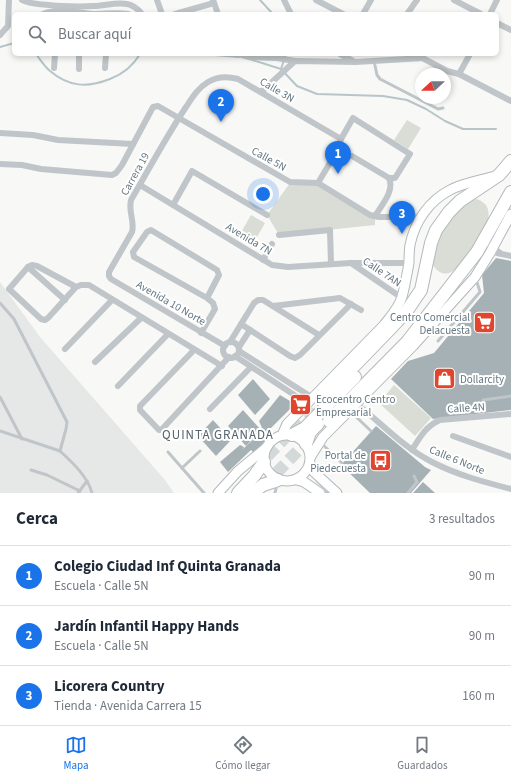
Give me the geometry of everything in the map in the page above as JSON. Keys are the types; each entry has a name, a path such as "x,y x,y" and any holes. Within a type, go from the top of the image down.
{"highway":[{"path":"287,435 305,428 405,326 416,310 431,243 442,220 460,201 498,175 511,161"},
{"path":"329,421 407,342 477,252 511,192"},
{"path":"328,393 406,312 421,290"},
{"path":"306,444 310,432 399,339 420,314 439,301"},
{"path":"238,493 265,462"},
{"path":"232,493 252,479"},
{"path":"252,493 263,485 277,483"},
{"path":"268,493 277,483"}],"street":[{"path":"0,35 8,26 9,0"},
{"path":"22,0 26,3 36,4 113,2 134,6 140,12"},
{"path":"158,0 161,12"},
{"path":"284,0 290,12"},
{"path":"316,0 340,12"},
{"path":"329,6 332,0"},
{"path":"364,12 371,0"},
{"path":"410,12 416,0"},
{"path":"454,0 476,12"},
{"path":"491,12 497,0"},
{"path":"181,12 213,1 217,12"},
{"path":"499,23 511,30"},
{"path":"54,56 54,68"},
{"path":"79,56 79,69"},
{"path":"105,68 106,56"},
{"path":"245,56 356,62 423,58"},
{"path":"344,56 356,62"},
{"path":"419,56 447,70 459,74 511,101"},
{"path":"459,74 469,56"},
{"path":"261,92 286,68 291,59"},
{"name":"Calle 3N","path":"201,87 217,78 229,77 238,79 341,138"},
{"name":"Carrera 19","path":"109,276 109,272 132,232 133,228 129,206 131,200 179,118 201,87"},
{"name":"Calle 5N","path":"0,164 112,175 116,173 122,165 153,107 158,106 290,182 318,183 370,215 420,217"},
{"path":"318,183 338,149 341,138 354,118 410,154 395,178 389,178 352,156"},
{"path":"0,133 38,136 58,140 133,144"},
{"path":"173,205 192,171 267,216"},
{"path":"287,435 287,424 395,312 402,298 414,230 420,217 427,208 440,196 451,190 498,175"},
{"path":"375,216 390,192 391,184 389,178"},
{"name":"Avenida 7N","path":"140,185 272,265 288,267 331,264 409,263"},
{"path":"267,447 264,455 265,462 268,472 277,483 289,482 298,479 308,470 310,462 320,441 357,406 475,277 495,251 511,214"},
{"path":"201,333 215,309 213,303 207,298 134,256 133,252 147,232 151,230 217,270 219,275 207,298"},
{"path":"279,235 330,230 331,264"},
{"path":"483,240 495,251 511,256"},
{"path":"263,260 272,244"},
{"name":"Calle 7AN","path":"351,264 402,298"},
{"path":"76,287 37,266 32,265 28,267 9,289 41,319 45,320 76,287 88,285 222,366"},
{"path":"28,267 65,300"},
{"name":"Avenida 10 Norte","path":"109,276 111,279 225,346"},
{"path":"273,306 340,298 361,310"},
{"path":"65,349 112,300"},
{"path":"310,401 235,353 224,352 225,346 230,342 254,303 258,300 263,300 319,335"},
{"path":"241,324 295,358 300,355 351,304"},
{"path":"95,362 141,318"},
{"path":"194,350 140,406 140,410 159,430 164,428 235,353 250,330"},
{"path":"118,386 168,334"},
{"path":"230,342 237,344 235,353"},
{"path":"235,353 251,366 310,401"},
{"path":"210,409 251,366"},
{"name":"Calle 6 Norte","path":"357,406 412,450 432,462 470,478 511,488"},
{"name":"Calle 4N","path":"412,450 426,428 433,422 440,420 511,414"},
{"path":"218,493 238,472 267,447 276,437 287,435 302,440 306,444 314,472 337,493"},
{"path":"453,436 511,457"},
{"path":"298,479 320,493"}],"lane":[{"path":"374,61 377,76 380,79 438,109 443,108"},
{"path":"438,341 480,292 475,277"},
{"path":"0,303 14,319 67,422 60,451"},
{"path":"443,313 454,321"},
{"path":"483,400 511,396"},
{"path":"0,397 22,439"},
{"path":"357,406 371,431"},
{"path":"0,431 60,451 87,481 92,493"},
{"path":"320,441 322,445 342,464"},
{"path":"182,468 200,451"},
{"path":"168,452 204,493"},
{"path":"252,479 265,462"},
{"path":"310,462 309,470 313,477 331,493"},
{"path":"31,470 79,492 87,481"},
{"path":"408,493 417,482 414,476"},
{"path":"298,479 310,480 327,493"},
{"path":"246,493 256,485 277,483"}],"shaded area":[{"path":"407,120 421,128 408,149 394,140"},
{"path":"290,183 318,183 375,217 375,225 279,235 267,215"},
{"path":"477,199 483,202 487,207 489,213 488,220 472,249 457,269 448,273 440,272 432,264 439,234 446,222 467,201"},
{"path":"251,215 265,223 253,244 239,236"},
{"path":"0,282 40,337 165,480 174,493 0,493"},
{"path":"394,385 431,418 415,436 379,403"}],"building":[{"name":"Centro Comercial Delacuesta","path":"496,258 511,261 511,410 433,419 391,379 408,361 434,353 484,293 482,275"},
{"path":"253,379 270,399 255,415 238,395"},
{"path":"280,395 295,404 267,432 270,435 254,453 251,450 228,472 220,462 240,445 244,447 243,449 263,430 259,421"},
{"path":"243,410 261,430 246,446 228,426"},
{"path":"213,420 231,440 216,456 198,436"},
{"name":"Portal de Piedecuesta","path":"376,426 425,467 431,470 411,493 370,493 341,465"},
{"path":"423,482 435,493 413,493"}],"waterway":[{"path":"260,0 271,12"},
{"path":"0,47 12,44"},
{"path":"38,56 46,67 57,76 71,83 86,85 102,82 119,75 131,66 138,56"},
{"path":"227,56 239,57"},
{"path":"281,69 285,56"},
{"path":"249,59 281,69 297,86 317,94 383,96 407,100 463,129 496,129"}],"tunnel":[{"path":"255,469 328,393"},
{"path":"264,486 312,436"}],"place":[{"name":"Jardín Infantil Happy Hands","path":"221,122"},
{"name":"Colegio Ciudad Inf Quinta Granada","path":"338,174"},
{"name":"Licorera Country","path":"402,234"},
{"name":"Centro Comercial Delacuesta","path":"485,323"},
{"name":"Dollarcity","path":"445,379"},
{"name":"Ecocentro Centro Empresarial","path":"301,405"},
{"name":"Portal de Piedecuesta","path":"381,461"}],"district":[{"name":"QUINTA GRANADA","path":"218,435"}]}
